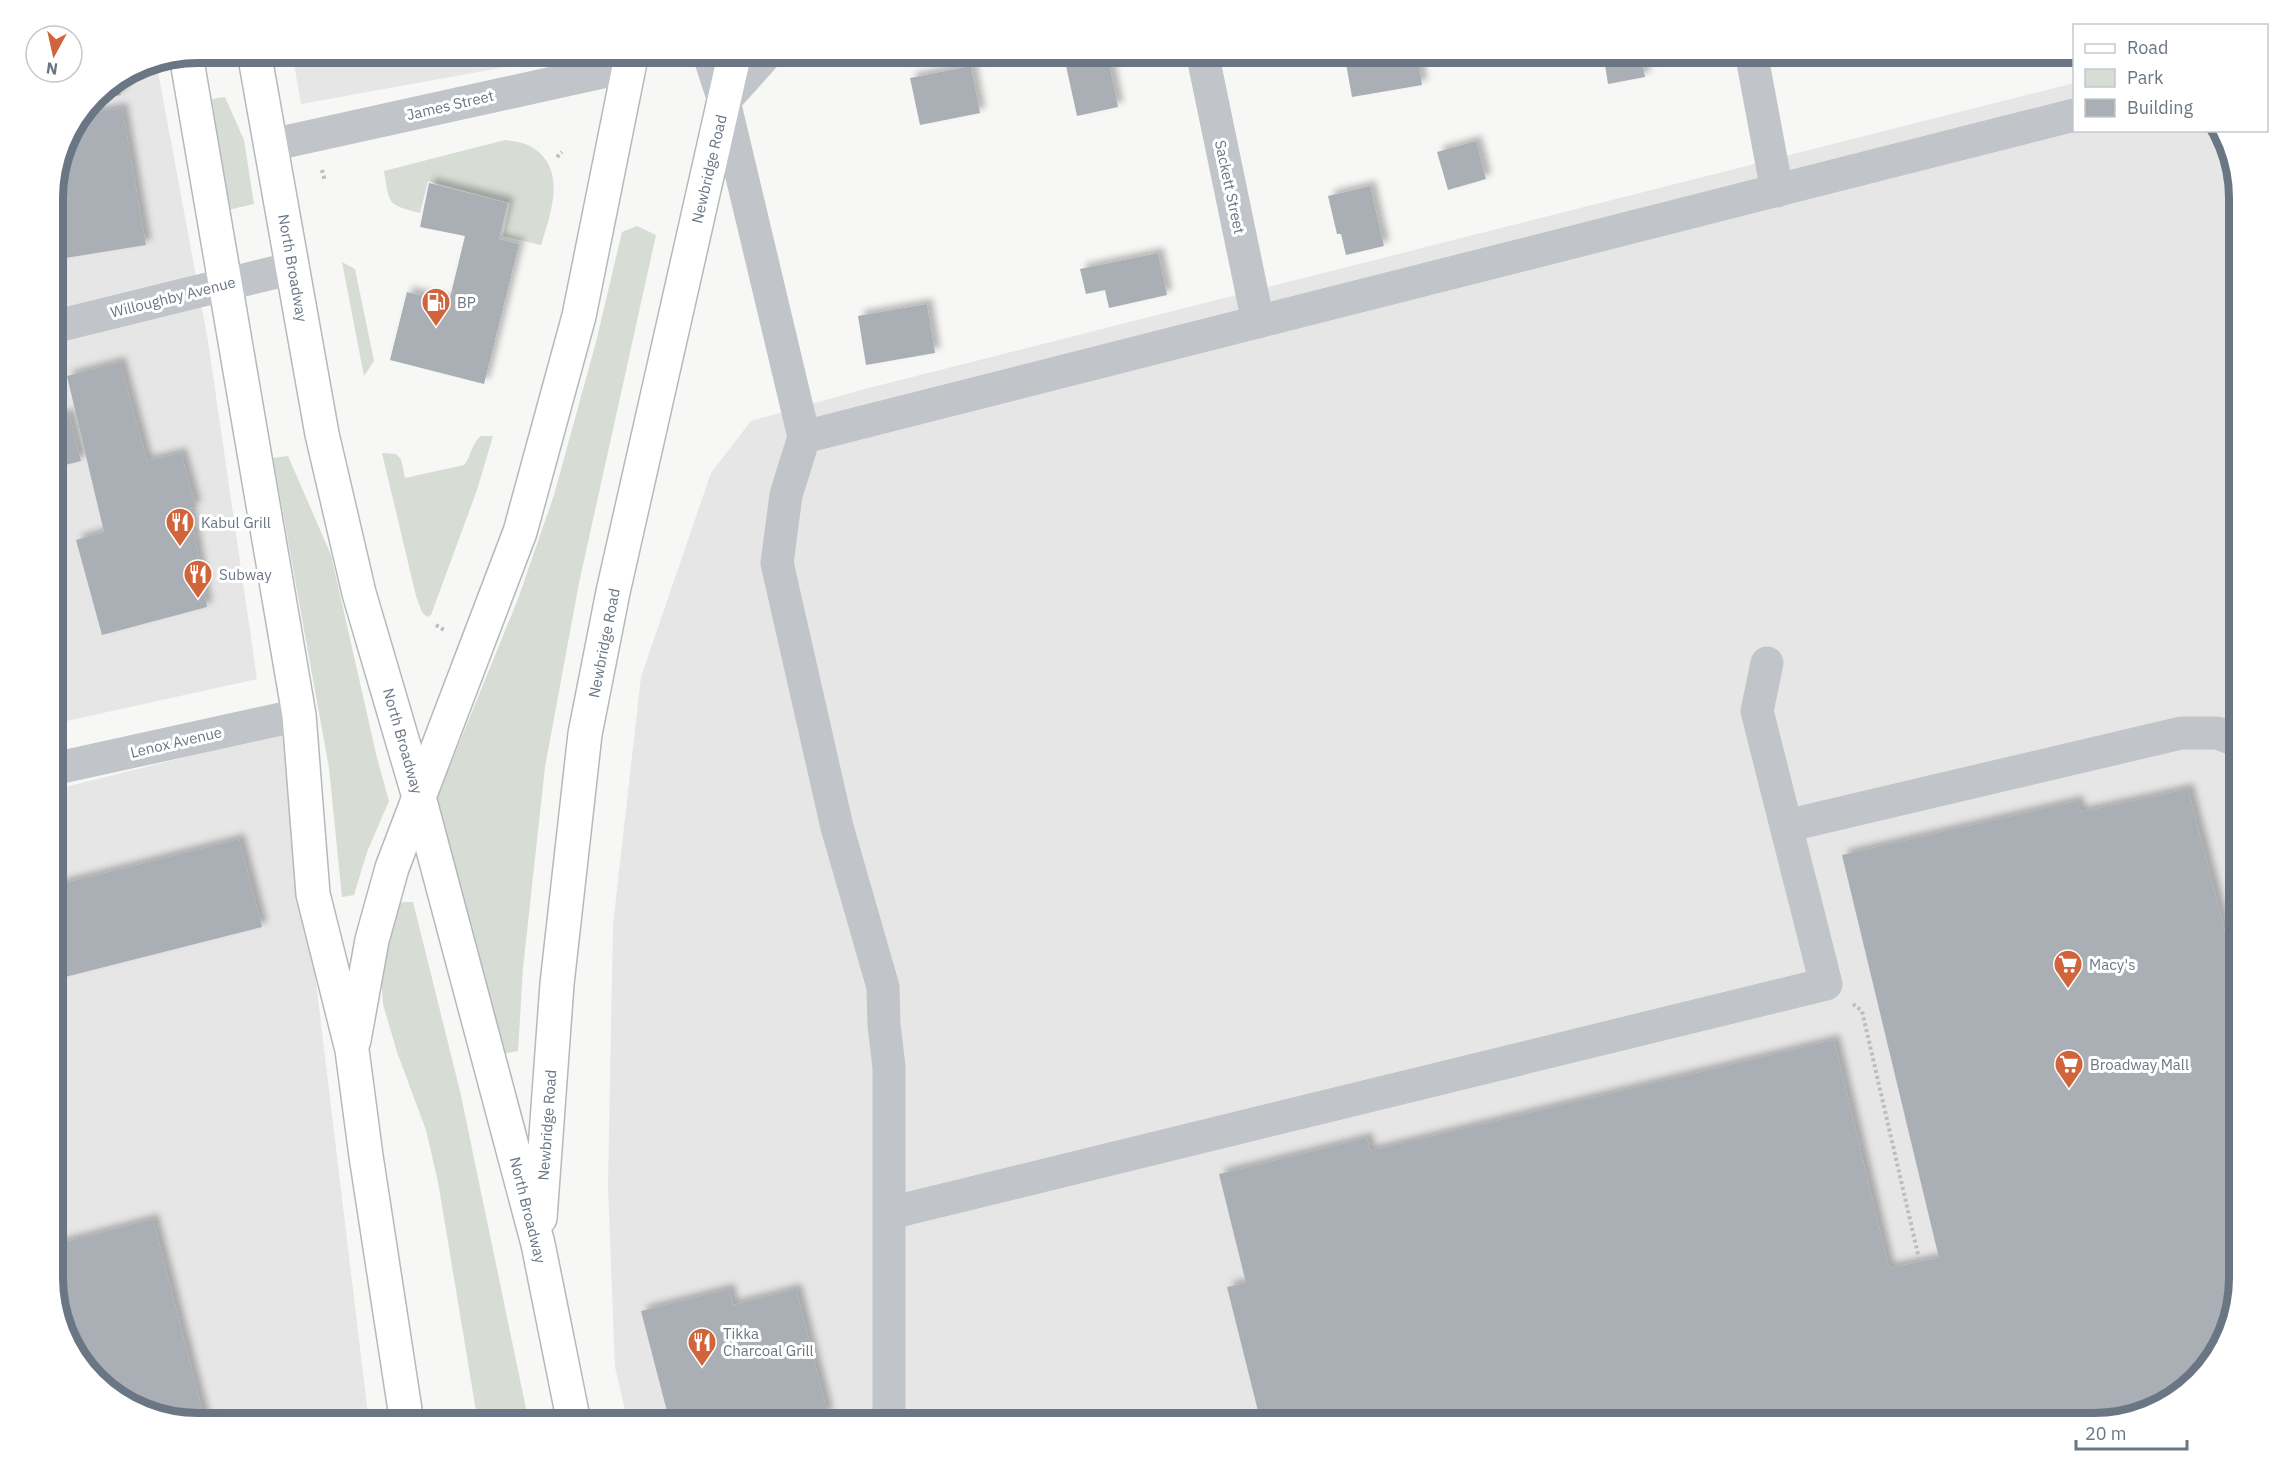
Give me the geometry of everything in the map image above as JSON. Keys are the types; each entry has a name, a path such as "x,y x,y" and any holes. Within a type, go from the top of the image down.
{"main road":[{"name":"North Broadway","path":"256,63 322,434 359,593 419,796 538,1244 572,1413"},
{"path":"352,1050 372,940 393,868 520,532 579,316 630,63"},
{"name":"Newbridge Road","path":"538,1244 557,984 585,734 613,592 733,63"},
{"path":"187,64 299,715 314,894 352,1050 405,1413"}],"street":[{"name":"James Street","path":"271,145 614,63"},
{"path":"712,63 724,101 804,437 786,495 777,563 837,827 883,987 884,1025 889,1067 889,1413"},
{"path":"724,101 758,63"},
{"name":"Sackett Street","path":"1204,63 1258,322"},
{"path":"1752,63 1777,191"},
{"path":"804,437 2073,116"},
{"name":"Willoughby Avenue","path":"63,325 293,268"},
{"path":"890,1213 1826,984 1757,711 1767,663"},
{"name":"Lenox Avenue","path":"63,768 299,715"},
{"path":"1786,826 2181,733 2217,734 2229,738"}],"path":[{"path":"558,156 562,152"},
{"path":"322,169 326,181"},
{"path":"436,625 444,630"},
{"path":"1826,984 1862,1011 1920,1263"}],"shaded area":[{"path":"294,63 528,63 301,104"},
{"path":"158,69 208,341 257,679 63,722 64,180 73,146 81,130 97,109 123,86"},
{"name":"Broadway Mall","path":"2073,83 2073,132 2211,132 2222,155 2228,180 2229,198 2229,1278 2228,1296 2222,1321 2206,1353 2183,1379 2154,1399 2112,1412 2094,1413 626,1413 615,1367 608,1186 613,925 641,677 711,473 751,421 861,390"},
{"path":"286,732 368,1413 198,1413 180,1412 155,1406 138,1399 109,1379 91,1360 77,1338 70,1321 63,1287 63,788"}],"green space":[{"path":"225,97 244,140 254,204 228,210 212,99"},
{"path":"505,140 528,145 541,154 549,165 554,191 541,245 503,236 510,203 428,181 420,213 395,205 389,197 384,171"},
{"path":"637,226 656,235 579,583 545,767 523,968 518,1051 502,1054 434,805 518,599 554,495 596,342 622,232"},
{"path":"342,262 355,269 374,361 364,376"},
{"path":"481,436 493,436 477,490 431,615 427,617 422,612 416,596 382,453 396,454 401,459 405,478 464,465"},
{"path":"288,456 331,555 377,758 389,801 367,852 354,895 342,897 329,768 273,458"},
{"path":"413,902 460,1091 527,1413 476,1413 438,1182 426,1130 397,1052 383,1004 381,973 397,904"}],"building":[{"path":"1065,63 1132,63 1110,68 1118,107 1077,116"},
{"path":"1346,63 1419,63 1422,85 1352,97"},
{"path":"1605,63 1642,63 1645,77 1608,84"},
{"path":"971,66 980,113 920,125 910,78"},
{"path":"119,89 121,95 109,98"},
{"path":"122,108 146,245 63,258 64,180 73,146 94,113"},
{"path":"1476,141 1486,179 1448,190 1437,152"},
{"path":"429,183 508,203 499,239 519,244 484,384 390,360 407,292 449,302 465,236 420,227"},
{"path":"1370,186 1384,246 1346,255 1341,234 1337,234 1328,196"},
{"path":"1158,253 1167,295 1109,308 1105,290 1086,294 1080,269"},
{"path":"927,304 935,353 866,365 858,316"},
{"path":"120,362 147,461 181,453 196,507 190,509 207,607 102,635 76,540 104,532 67,376"},
{"path":"69,414 81,461 63,466 63,416"},
{"name":"Broadway Mall","path":"2188,789 2229,947 2228,1296 2222,1321 2206,1353 2183,1379 2169,1390 2137,1406 2112,1412 2094,1413 1258,1413 1227,1287 1246,1283 1219,1174 1367,1138 1370,1151 1834,1040 1889,1268 1939,1258 1842,855 2077,801 2081,812"},
{"path":"239,839 262,927 63,977 63,883"},
{"path":"153,1219 203,1413 180,1412 138,1399 109,1379 91,1360 81,1346 70,1321 63,1287 63,1242"},
{"path":"729,1289 733,1305 796,1289 827,1413 667,1413 641,1311"}],"place":[{"name":"BP","path":"436,328"},
{"name":"Kabul Grill","path":"180,548"},
{"name":"Subway","path":"198,600"},
{"name":"Macy's","path":"2068,990"},
{"name":"Broadway Mall","path":"2069,1090"},
{"name":"Tikka Charcoal Grill","path":"702,1368"}]}
